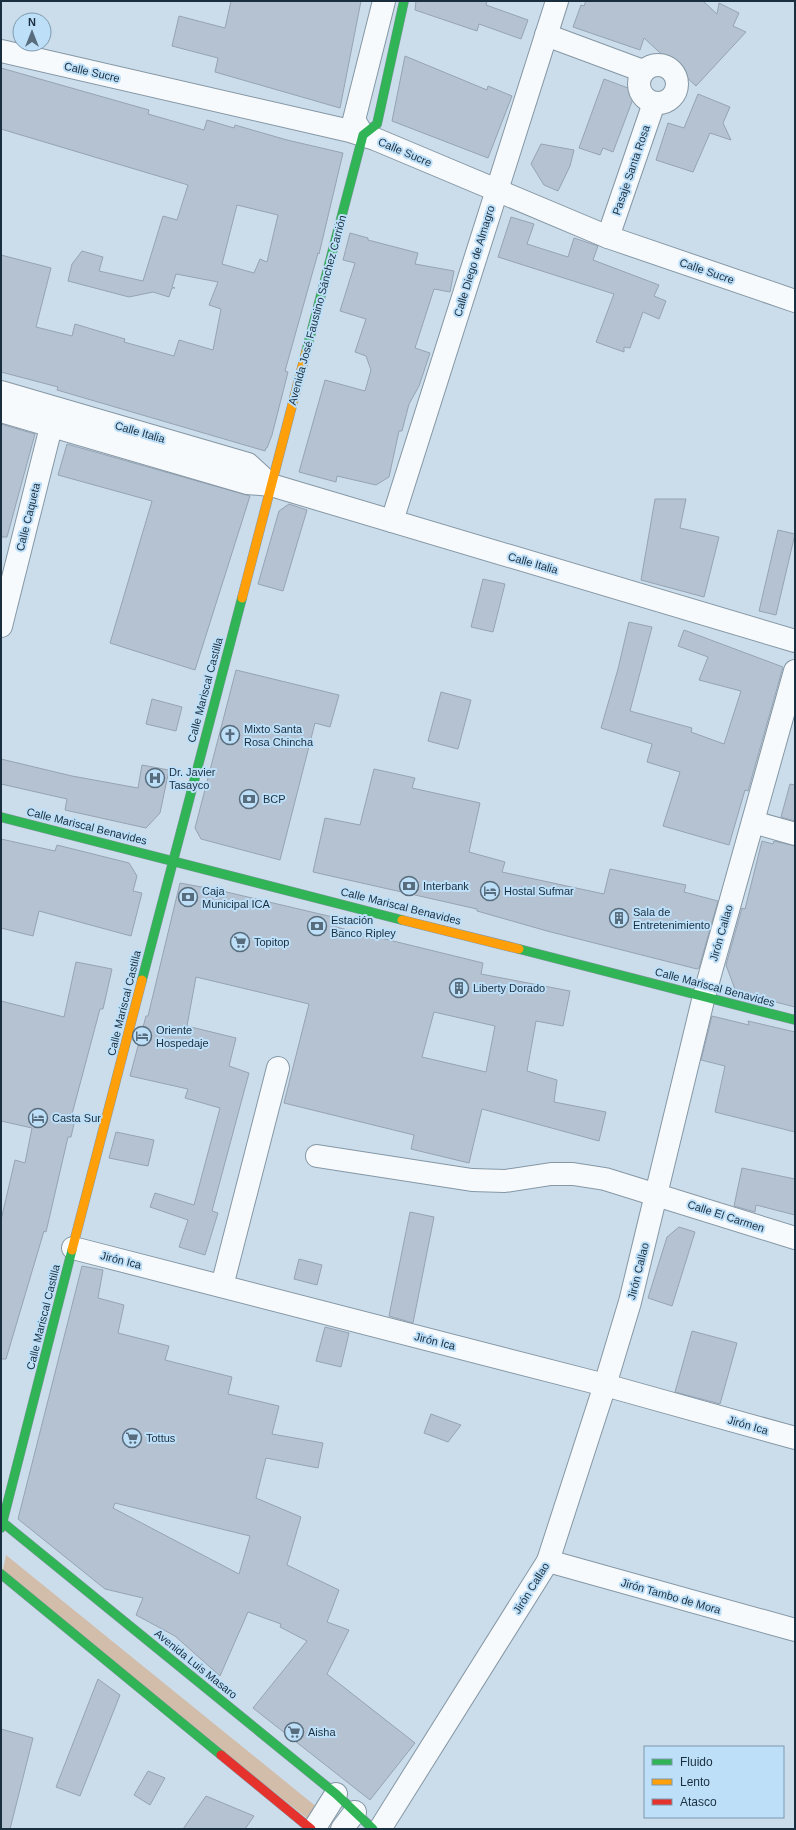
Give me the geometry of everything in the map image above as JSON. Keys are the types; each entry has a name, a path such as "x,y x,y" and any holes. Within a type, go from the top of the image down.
{"main road":[{"path":"362,135 377,124 404,1"},
{"name":"Avenida José Faustino Sánchez Carrión","path":"271,485 362,135"},
{"name":"Calle Mariscal Castilla","path":"2,1524 271,485"},
{"name":"Calle Mariscal Benavides","path":"1,817 795,1020"},
{"name":"Avenida Luis Masaro","path":"2,1524 336,1794 373,1829"},
{"path":"1,1574 312,1829"}],"street":[{"path":"362,135 354,120 384,1"},
{"name":"Calle Diego de Almagro","path":"392,521 556,1"},
{"path":"546,35 643,71"},
{"name":"Calle Sucre","path":"1,51 362,135 608,237 795,301"},
{"path":"660,64 668,67 676,78 676,91 671,99 663,103 654,103 646,100 641,94 638,86 639,78 643,71 650,66 660,64"},
{"name":"Pasaje Santa Rosa","path":"608,237 654,103"},
{"name":"Calle Italia","path":"1,392 53,417 247,483 271,485 795,640"},
{"name":"Calle Italia","path":"1,411 53,417"},
{"name":"Calle Caqueta","path":"1,626 53,417"},
{"name":"Jirón Callao","path":"380,1829 548,1561 605,1385 630,1302 704,996 795,671"},
{"path":"753,822 795,834"},
{"path":"222,1286 278,1068"},
{"name":"Calle El Carmen","path":"317,1156 472,1180 505,1181 528,1176 573,1174 605,1179 795,1238"},
{"name":"Jirón Ica","path":"73,1248 605,1385 795,1438"},
{"name":"Jirón Tambo de Mora","path":"548,1561 795,1630"},
{"path":"312,1829 336,1794"},
{"path":"342,1829 355,1812"}],"shaded area":[{"path":"6,1555 318,1808 309,1820 2,1575"}],"building":[{"path":"231,1 361,1 340,108 215,72 218,58 172,46 179,16 225,28"},
{"path":"416,1 487,1 486,5 528,20 521,39 479,24 477,31 415,10"},
{"path":"586,1 703,1 717,14 719,3 739,13 733,26 746,32 696,86 644,38 640,50 573,27 581,5 584,6"},
{"path":"405,56 487,90 488,86 512,96 488,158 392,121"},
{"path":"1,68 149,110 148,114 204,130 207,120 234,128 235,125 287,140 343,153 319,254 318,253 285,371 288,372 272,435 265,451 57,390 58,387 1,372 1,255 51,268 36,327 72,336 75,324 125,339 124,342 174,356 179,340 213,350 221,309 209,305 218,282 176,274 172,287 175,288 172,288 169,297 153,292 129,297 68,281 72,264 82,251 103,257 99,271 143,281 163,216 177,220 188,185 1,129","holes":["237,205 278,215 267,262 260,259 254,273 222,264"]},
{"path":"604,79 636,91 613,152 603,148 600,155 579,148"},
{"path":"698,94 730,107 723,123 731,140 710,133 693,172 656,160 668,123 684,128"},
{"path":"541,144 574,150 570,166 558,191 544,185 531,164"},
{"path":"511,217 534,224 527,244 568,257 574,238 598,246 593,260 659,285 654,296 666,301 659,319 643,312 630,348 624,347 624,352 596,342 614,294 498,257"},
{"path":"350,233 368,238 368,240 418,253 415,264 454,271 450,292 434,289 415,348 430,353 419,386 409,404 402,431 399,431 389,477 376,485 337,476 336,482 299,472 325,380 365,391 371,370 366,356 355,352 366,319 340,311 355,263 343,260"},
{"path":"1,424 35,434 7,537 1,537"},
{"path":"67,444 250,496 195,670 110,643 152,501 58,475"},
{"path":"655,499 686,499 680,528 719,537 704,597 641,580"},
{"path":"289,504 307,510 283,591 258,584 279,511"},
{"path":"778,530 795,534 776,615 759,611"},
{"path":"483,579 505,584 493,632 471,627"},
{"path":"629,622 652,627 630,711 692,728 691,732 724,744 741,691 699,680 708,657 678,646 684,630 783,667 748,791 745,790 729,845 663,826 680,772 647,762 652,744 601,728 618,669"},
{"path":"236,670 339,695 330,727 315,723 280,860 201,839 195,828"},
{"path":"441,692 471,700 458,749 428,741"},
{"path":"152,699 182,707 176,731 146,724"},
{"path":"1,759 72,776 138,788 142,765 169,770 160,813 146,828 65,810 67,799 1,784"},
{"path":"374,769 415,778 412,788 480,803 469,852 505,862 502,872 604,894 610,869 686,885 684,892 718,901 699,968 697,969 547,931 477,911 477,909 313,872 325,818 360,825"},
{"path":"790,784 795,785 795,821 781,817"},
{"path":"1,839 55,851 57,845 129,863 137,876 133,891 142,893 131,936 39,911 33,936 1,928"},
{"path":"762,841 773,844 774,841 795,846 795,1007 736,992 726,965 742,908 745,909"},
{"path":"180,883 218,890 337,918 336,927 483,963 481,974 570,991 563,1026 536,1021 527,1071 557,1080 554,1102 606,1112 599,1141 482,1109 469,1163 411,1149 414,1135 284,1103 309,1004 196,977 187,1026 236,1038 229,1066 249,1073 212,1211 218,1213 205,1255 179,1247 188,1220 150,1207 155,1193 194,1205 220,1108 185,1098 188,1089 130,1076 146,1016 148,1016","holes":["434,1012 495,1026 486,1072 422,1057"]},
{"path":"76,962 112,969 103,1009 100,1009 72,1114 76,1115 71,1137 68,1137 46,1232 44,1231 6,1359 1,1359 1,1220 15,1160 25,1163 32,1128 1,1121 1,1001 64,1017"},
{"path":"712,1016 749,1025 748,1021 795,1032 795,1132 715,1112 725,1066 701,1060"},
{"path":"116,1132 154,1140 148,1166 109,1158"},
{"path":"742,1168 795,1179 795,1215 756,1205 755,1212 734,1206"},
{"path":"410,1212 434,1217 413,1323 389,1316"},
{"path":"679,1227 695,1232 672,1306 648,1298 667,1237"},
{"path":"299,1259 322,1265 317,1285 294,1279"},
{"path":"82,1266 103,1270 98,1298 124,1305 118,1333 169,1346 165,1360 232,1377 228,1394 279,1406 272,1434 323,1443 318,1468 266,1458 256,1498 301,1517 287,1565 339,1590 327,1622 349,1630 327,1674 415,1743 370,1800 253,1708 307,1641 280,1627 281,1624 248,1612 220,1676 175,1636 136,1615 143,1598 105,1589 18,1519","holes":["115,1503 250,1536 239,1574 113,1508"]},
{"path":"325,1327 349,1333 341,1367 316,1361"},
{"path":"692,1331 737,1343 720,1404 675,1392"},
{"path":"431,1414 461,1425 448,1442 424,1433"},
{"path":"98,1679 120,1695 80,1796 56,1787"},
{"path":"1,1729 33,1738 10,1829 1,1829"},
{"path":"148,1771 165,1778 150,1805 134,1795"},
{"path":"206,1796 254,1816 245,1829 183,1829"}],"traffic: fast":[{"path":"306,352 363,135 377,124 404,1"},
{"path":"142,980 242,598"},
{"path":"1,817 402,920"},
{"path":"519,949 795,1020"},
{"path":"1,1528 72,1250"},
{"path":"1,1521 336,1794 373,1829"},
{"path":"1,1574 221,1755"}],"traffic: slow":[{"path":"242,598 306,352"},
{"path":"402,920 519,949"},
{"path":"72,1250 142,980"}],"traffic: jam":[{"path":"221,1755 311,1829"}],"place":[{"name":"Mixto Santa Rosa Chincha","path":"230,735"},
{"name":"Dr. Javier Tasayco","path":"155,778"},
{"name":"BCP","path":"249,799"},
{"name":"Interbank","path":"409,886"},
{"name":"Hostal Sufmar","path":"490,891"},
{"name":"Caja Municipal ICA","path":"188,897"},
{"name":"Sala de Entretenimiento","path":"619,918"},
{"name":"Estación Banco Ripley","path":"317,926"},
{"name":"Topitop","path":"240,942"},
{"name":"Liberty Dorado","path":"459,988"},
{"name":"Oriente Hospedaje","path":"142,1036"},
{"name":"Casta Sur","path":"38,1118"},
{"name":"Tottus","path":"132,1438"},
{"name":"Aisha","path":"294,1732"}]}
